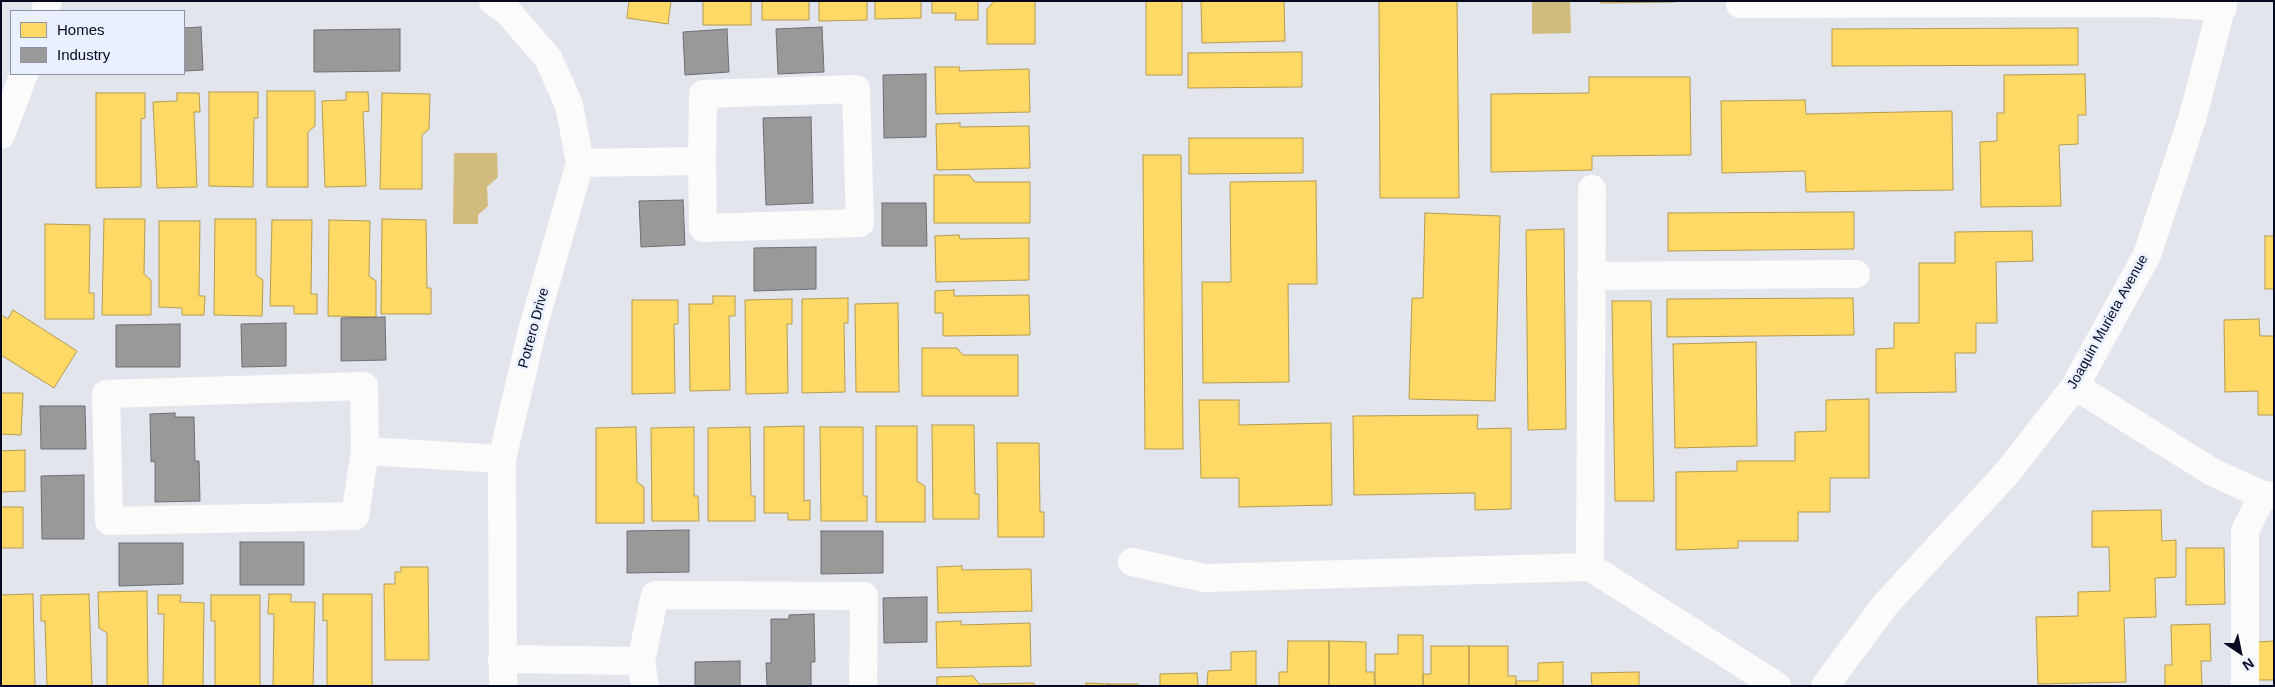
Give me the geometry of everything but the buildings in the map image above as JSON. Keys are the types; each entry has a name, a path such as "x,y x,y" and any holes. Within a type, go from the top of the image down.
{"street":[{"name":"Potrero Drive","path":"493,1 507,11 548,58 569,106 580,163 532,331 502,459 503,686"},
{"path":"1740,4 2223,4"},
{"name":"Joaquin Murieta Avenue","path":"1825,686 1885,605 2007,473 2075,386 2147,254 2193,116 2223,4"},
{"path":"1,135 7,103 23,75"},
{"path":"856,89 860,222 704,228 702,161 703,94 856,89"},
{"path":"580,163 702,161"},
{"path":"1590,567 1592,189"},
{"path":"1591,276 1856,274"},
{"path":"364,386 365,451 355,516 109,521 106,394 364,386"},
{"path":"2075,386 2212,472 2268,496 2245,532 2245,686"},
{"path":"365,451 502,459"},
{"path":"1132,562 1204,578 1590,567 1777,686"},
{"path":"502,659 643,673 655,595 864,596 863,686"}],"shaded area":[{"path":"1532,1 1570,1 1571,33 1532,34"},
{"path":"454,153 497,153 498,177 487,187 488,206 478,215 478,224 453,224"}]}
